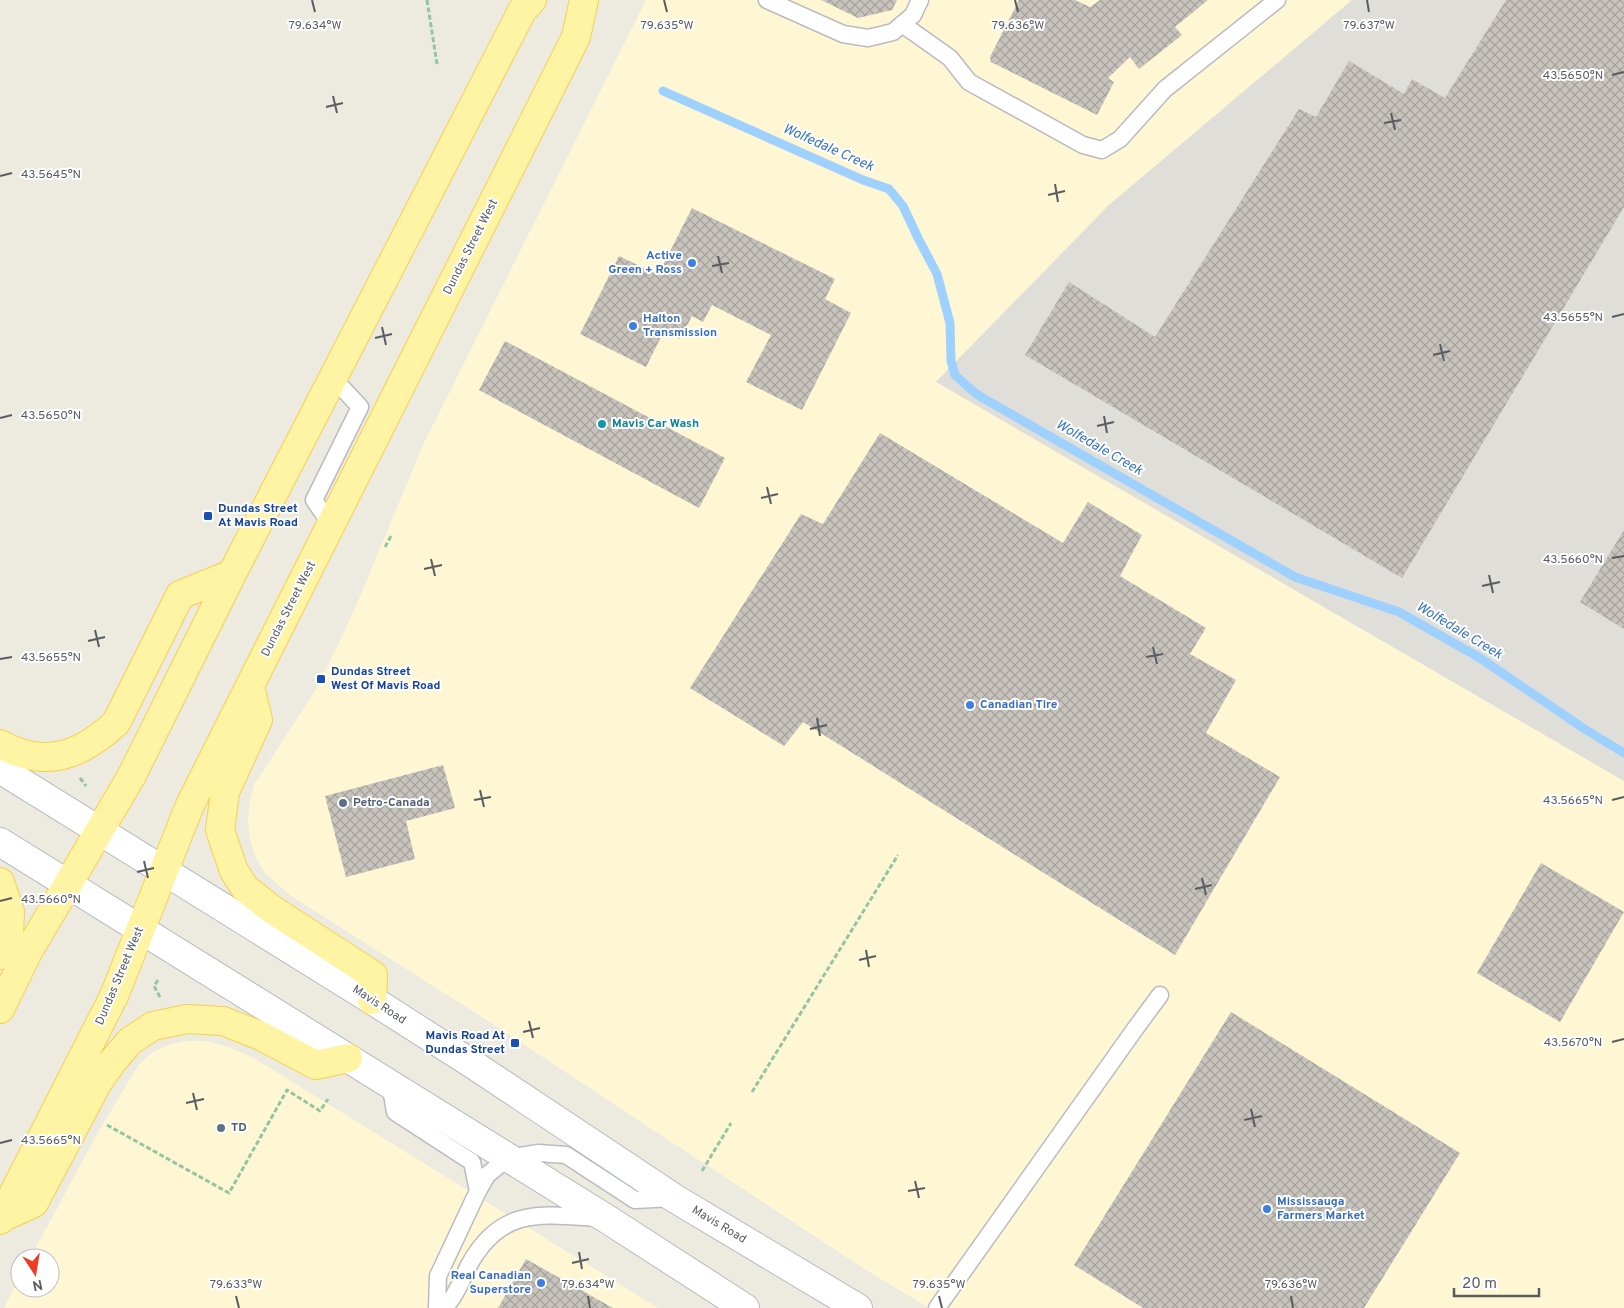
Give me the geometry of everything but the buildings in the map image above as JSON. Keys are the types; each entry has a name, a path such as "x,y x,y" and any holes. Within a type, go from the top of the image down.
{"main road":[{"path":"0,1009 28,952 131,777 232,574 522,11 532,0"},
{"name":"Dundas Street West","path":"1,1219 114,996 190,805 576,38 584,0"},
{"path":"0,744 23,754 38,757 57,756 81,750 101,737 116,723 180,595 232,574"},
{"path":"250,686 258,720 225,792 220,830 234,871 245,888 270,908 373,975 372,1000"},
{"name":"Mavis Road","path":"0,769 372,1000 474,1065 674,1198 858,1308"},
{"path":"0,842 390,1083 745,1308"},
{"path":"0,882 10,912 9,935 0,955"},
{"path":"1,1219 34,1202 98,1082 130,1041 153,1026 187,1019 223,1021 261,1036 316,1065 348,1058"}],"lane":[{"path":"767,0 843,34 868,38 892,32 913,15 920,0"},
{"path":"902,24 950,58 969,82 1083,145 1102,150 1120,139 1165,89 1277,0"},
{"path":"331,525 314,500 360,407 333,378"},
{"path":"937,1308 1160,995"},
{"path":"390,1083 395,1112 472,1162 478,1191"},
{"path":"438,1308 438,1276 478,1191 487,1176 508,1158 538,1153 566,1155 635,1200 674,1198"},
{"path":"438,1308 450,1301 473,1259 487,1239 504,1225 521,1218 554,1215 607,1219"}],"path":[{"path":"428,0 438,64"},
{"path":"385,547 391,536"},
{"path":"752,1092 898,856"},
{"path":"101,1122 229,1194 287,1090 320,1111 328,1099"},
{"path":"702,1171 731,1122"}],"shaded area":[{"path":"646,0 1352,0 1109,205 936,382 1624,781 1624,1308 929,1308 863,1268 482,1017 291,896 265,873 255,856 250,839 248,822 250,800 254,785 315,691 337,647 424,443"},
{"path":"1352,0 1624,0 1624,781 936,382 1109,205"},
{"path":"186,1041 205,1041 236,1050 257,1060 658,1308 4,1308 10,1296 10,1298 60,1298 60,1248 35,1248 100,1129 138,1066 157,1050 170,1044"}],"waterway":[{"name":"Wolfedale Creek","path":"663,91 863,180 889,189 903,206 937,274 950,323 951,361 955,375 976,394 1295,577 1399,612 1480,658 1583,728 1624,753"}],"place":[{"name":"Active Green + Ross","path":"692,263"},
{"name":"Halton Transmission","path":"633,326"},
{"name":"Mavis Car Wash","path":"602,424"},
{"name":"Dundas Street At Mavis Road","path":"208,516"},
{"name":"Dundas Street West Of Mavis Road","path":"321,679"},
{"name":"Canadian Tire","path":"970,705"},
{"name":"Petro-Canada","path":"343,803"},
{"name":"Mavis Road At Dundas Street","path":"515,1043"},
{"name":"TD","path":"221,1128"},
{"name":"Mississauga Farmers Market","path":"1267,1209"},
{"name":"Real Canadian Superstore","path":"541,1283"}]}
